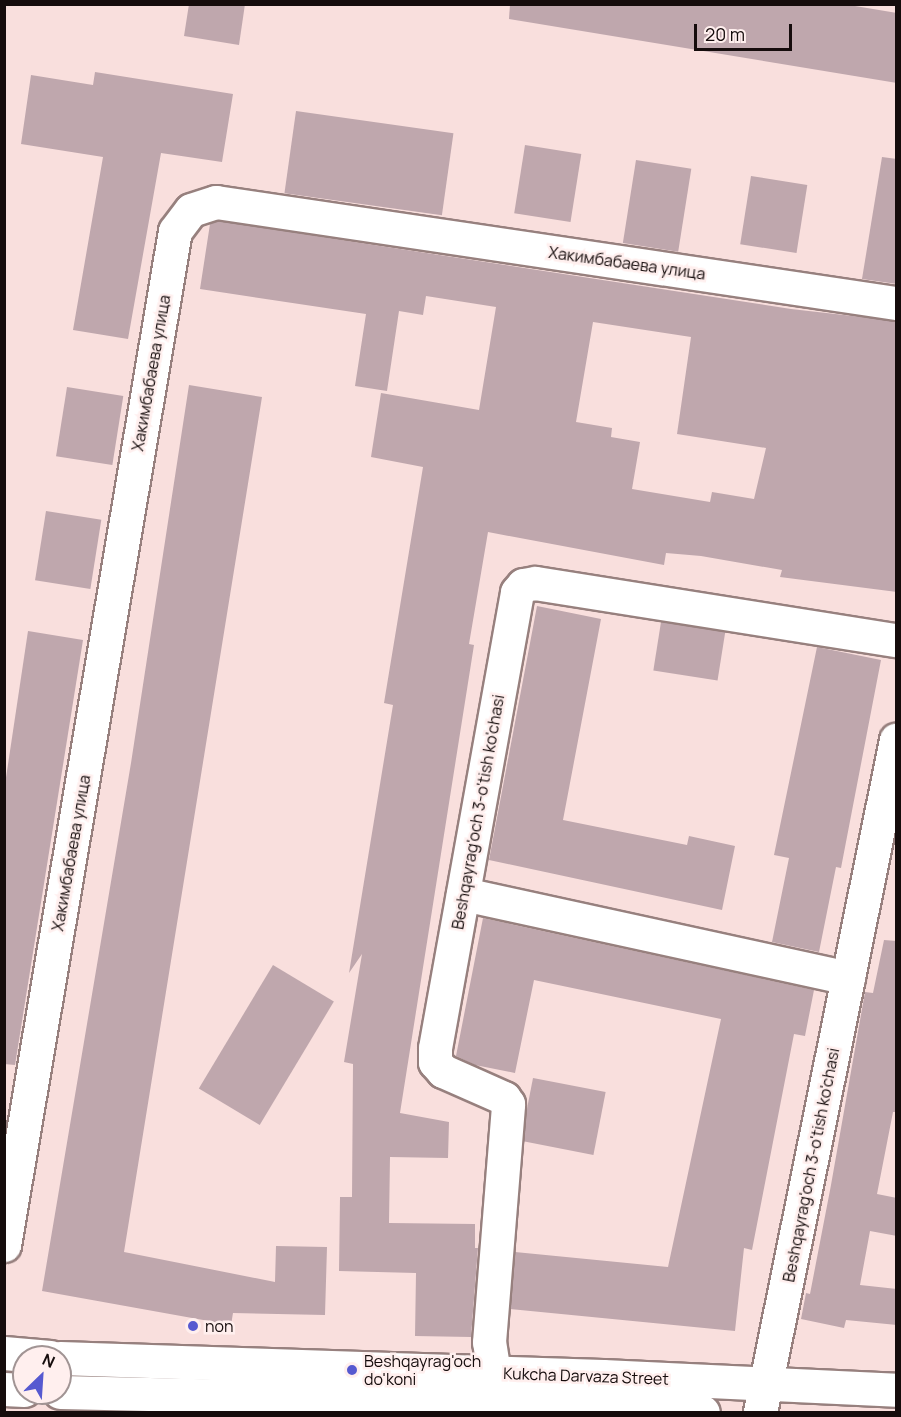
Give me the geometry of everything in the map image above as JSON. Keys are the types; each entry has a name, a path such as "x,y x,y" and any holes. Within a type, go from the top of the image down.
{"street":[{"name":"Хакимбабаева улица","path":"4,1245 175,231 192,210 216,202 897,303"},
{"name":"Beshqayrag'och 3-o'tish ko'chasi","path":"492,1396 489,1342 508,1104 504,1098 443,1071 435,1062 517,592 523,585 535,584 897,640"},
{"name":"Beshqayrag'och 3-o'tish ko'chasi","path":"764,1398 897,740"},
{"path":"463,894 848,978"},
{"name":"Kukcha Darvaza Street","path":"72,1359 492,1396 525,1408 704,1413"},
{"name":"Kukcha Darvaza Street","path":"72,1392 764,1398 897,1390"}],"building":[{"path":"189,4 245,4 239,45 184,36"},
{"path":"510,4 843,4 897,13 897,83 509,19"},
{"path":"95,72 233,94 222,162 161,153 128,339 73,330 103,157 21,144 31,75 93,85"},
{"path":"296,111 453,133 442,215 284,193"},
{"path":"525,145 581,154 571,222 514,213"},
{"path":"882,157 897,159 897,284 862,279"},
{"path":"636,160 691,169 678,252 623,243"},
{"path":"751,176 807,185 797,253 740,244"},
{"path":"218,221 791,309 897,321 897,592 780,577 782,570 701,556 666,553 664,565 488,532 469,644 474,645 400,1113 449,1122 448,1158 390,1157 389,1223 475,1224 475,1248 478,1248 471,1337 415,1336 416,1273 339,1271 340,1197 352,1197 353,1064 344,1062 362,954 349,973 393,705 384,703 423,467 371,457 381,393 479,410 496,307 426,296 423,315 399,311 387,391 355,386 366,314 200,289 210,224","holes":["593,322 691,337 677,434 766,448 754,499 712,492 710,502 632,489 640,442 611,437 612,428 576,422"]},
{"path":"189,385 262,397 124,1252 275,1282 276,1246 327,1247 325,1315 233,1313 231,1325 42,1291 131,763"},
{"path":"67,387 123,396 112,465 56,456"},
{"path":"46,511 101,520 90,589 35,580"},
{"path":"537,606 601,619 563,820 687,845 689,836 735,846 722,910 489,860"},
{"path":"661,622 725,632 718,681 653,670"},
{"path":"28,631 83,640 15,1065 4,1064 4,791"},
{"path":"817,647 881,660 841,868 836,867 819,952 772,942 789,858 774,855"},
{"path":"483,918 814,990 805,1036 794,1034 752,1250 744,1248 735,1331 510,1309 515,1252 668,1267 721,1019 534,980 515,1073 475,1065 456,1056"},
{"path":"884,940 897,941 897,1112 893,1112 877,1194 897,1198 897,1236 870,1231 860,1285 897,1289 897,1325 846,1320 844,1328 801,1319 806,1293 810,1294 865,992 873,993"},
{"path":"273,965 334,1002 260,1125 199,1088"},
{"path":"533,1078 606,1092 593,1155 521,1141"}],"place":[{"name":"non","path":"193,1326"},
{"name":"Beshqayrag'och do'koni","path":"352,1370"}]}
